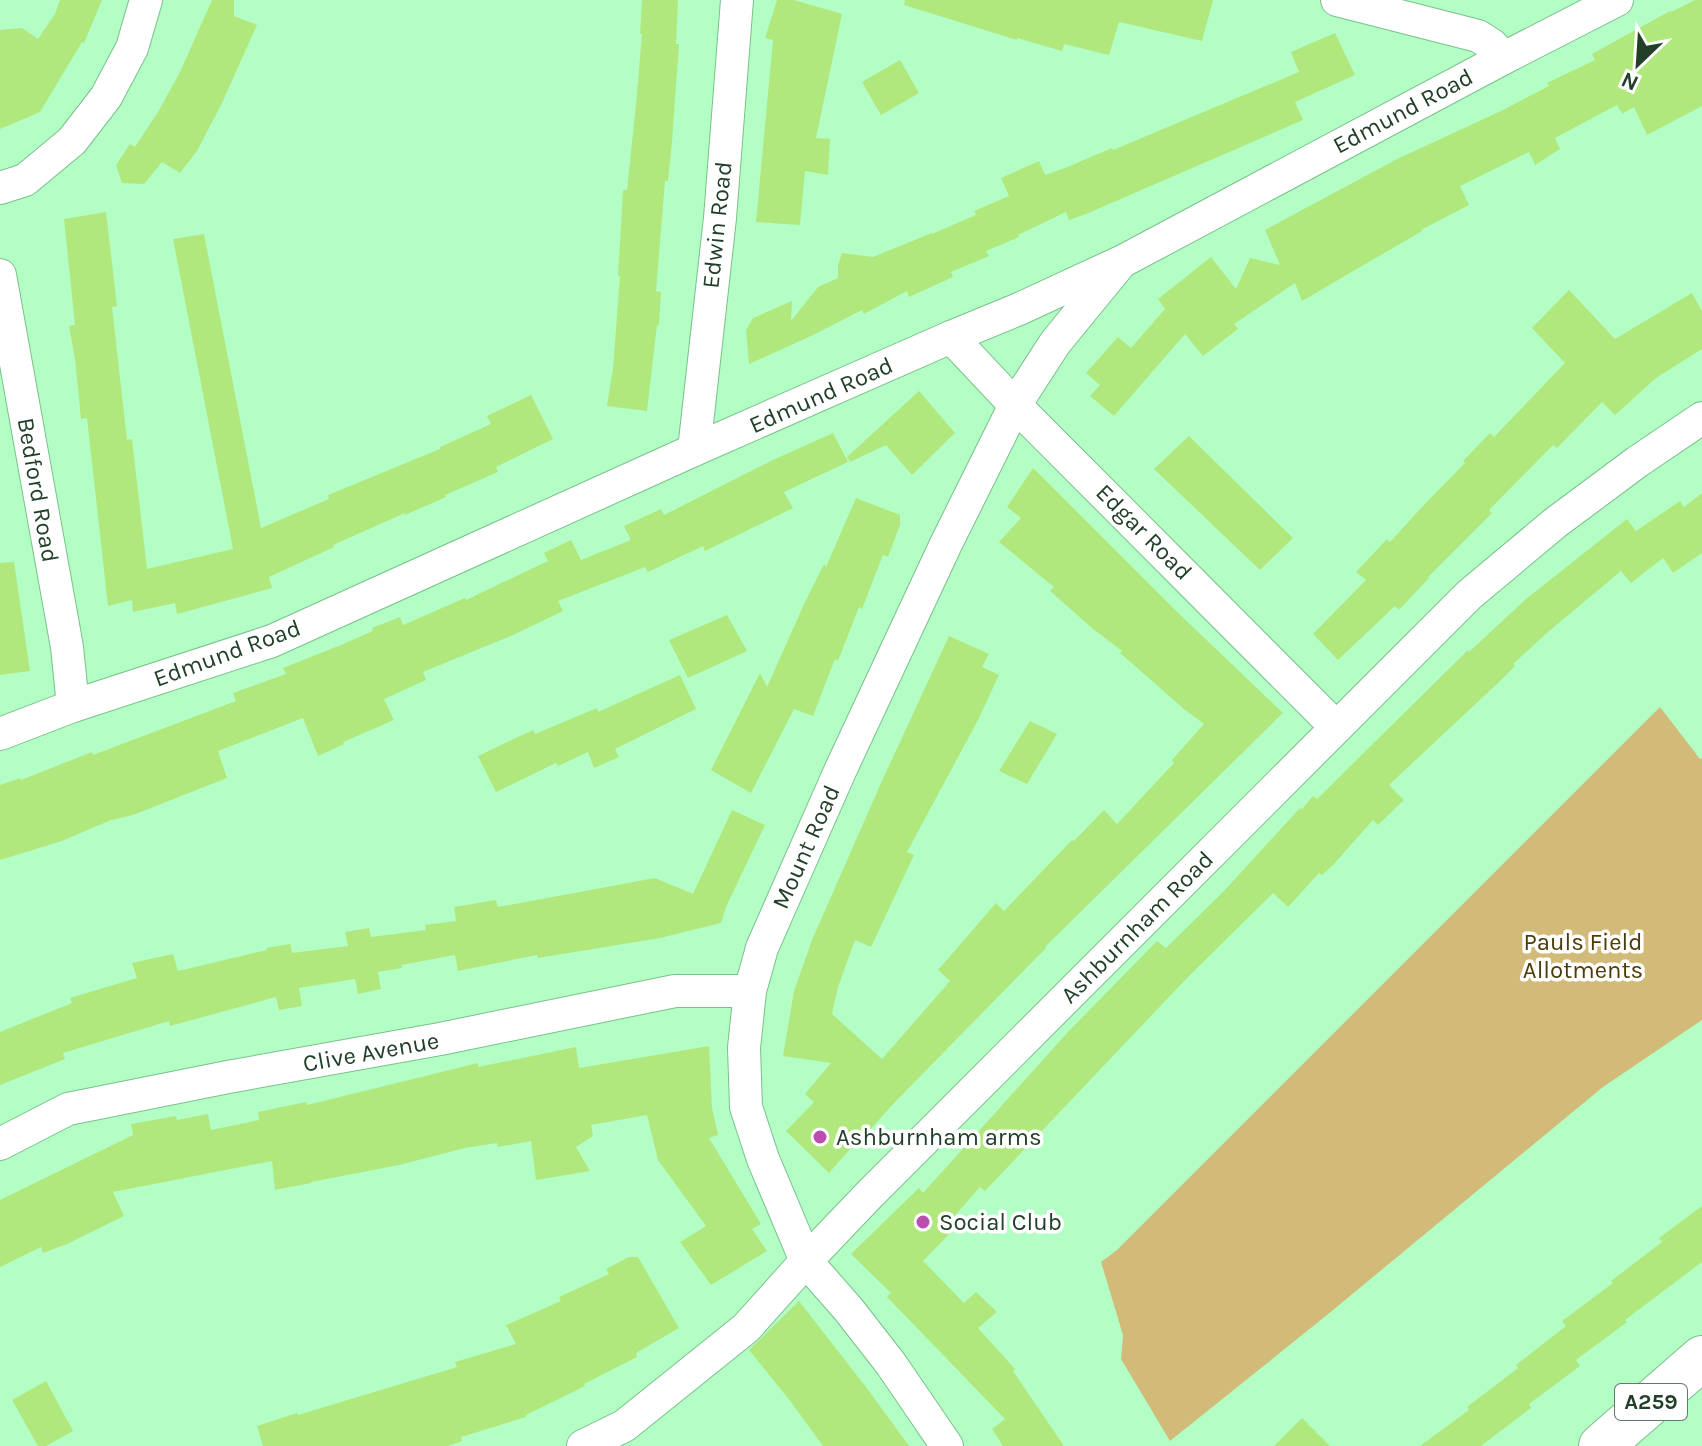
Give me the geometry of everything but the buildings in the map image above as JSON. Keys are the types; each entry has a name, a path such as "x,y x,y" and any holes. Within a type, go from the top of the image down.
{"highway":[{"name":"A259","path":"1601,1446 1702,1358"}],"street":[{"path":"0,188 25,180 81,130 106,97 132,48 146,0"},
{"name":"Edwin Road","path":"694,450 720,218 737,0"},
{"path":"1337,0 1478,36 1504,58"},
{"name":"Edmund Road","path":"0,734 73,706 272,641 694,450 1019,309 1123,261 1617,0"},
{"name":"Mount Road","path":"947,1446 891,1364 806,1261 763,1159 746,1107 744,1048 750,991 762,948 840,771 1015,405 1055,343 1123,261"},
{"name":"Bedford Road","path":"0,275 67,647 73,706"},
{"name":"Edgar Road","path":"951,337 1336,727"},
{"name":"Ashburnham Road","path":"583,1446 624,1426 746,1328 880,1184 1469,595 1555,523 1702,418"},
{"name":"Clive Avenue","path":"0,1144 68,1109 85,1105 440,1039 675,991 750,991"}],"green space":[{"name":"Pauls Field Allotments","path":"1660,707 1702,758 1702,1020 1603,1087 1170,1441 1121,1359 1123,1335 1101,1262 1117,1250"}],"place":[{"name":"Ashburnham arms","path":"820,1137"},
{"name":"Social Club","path":"923,1222"}]}
